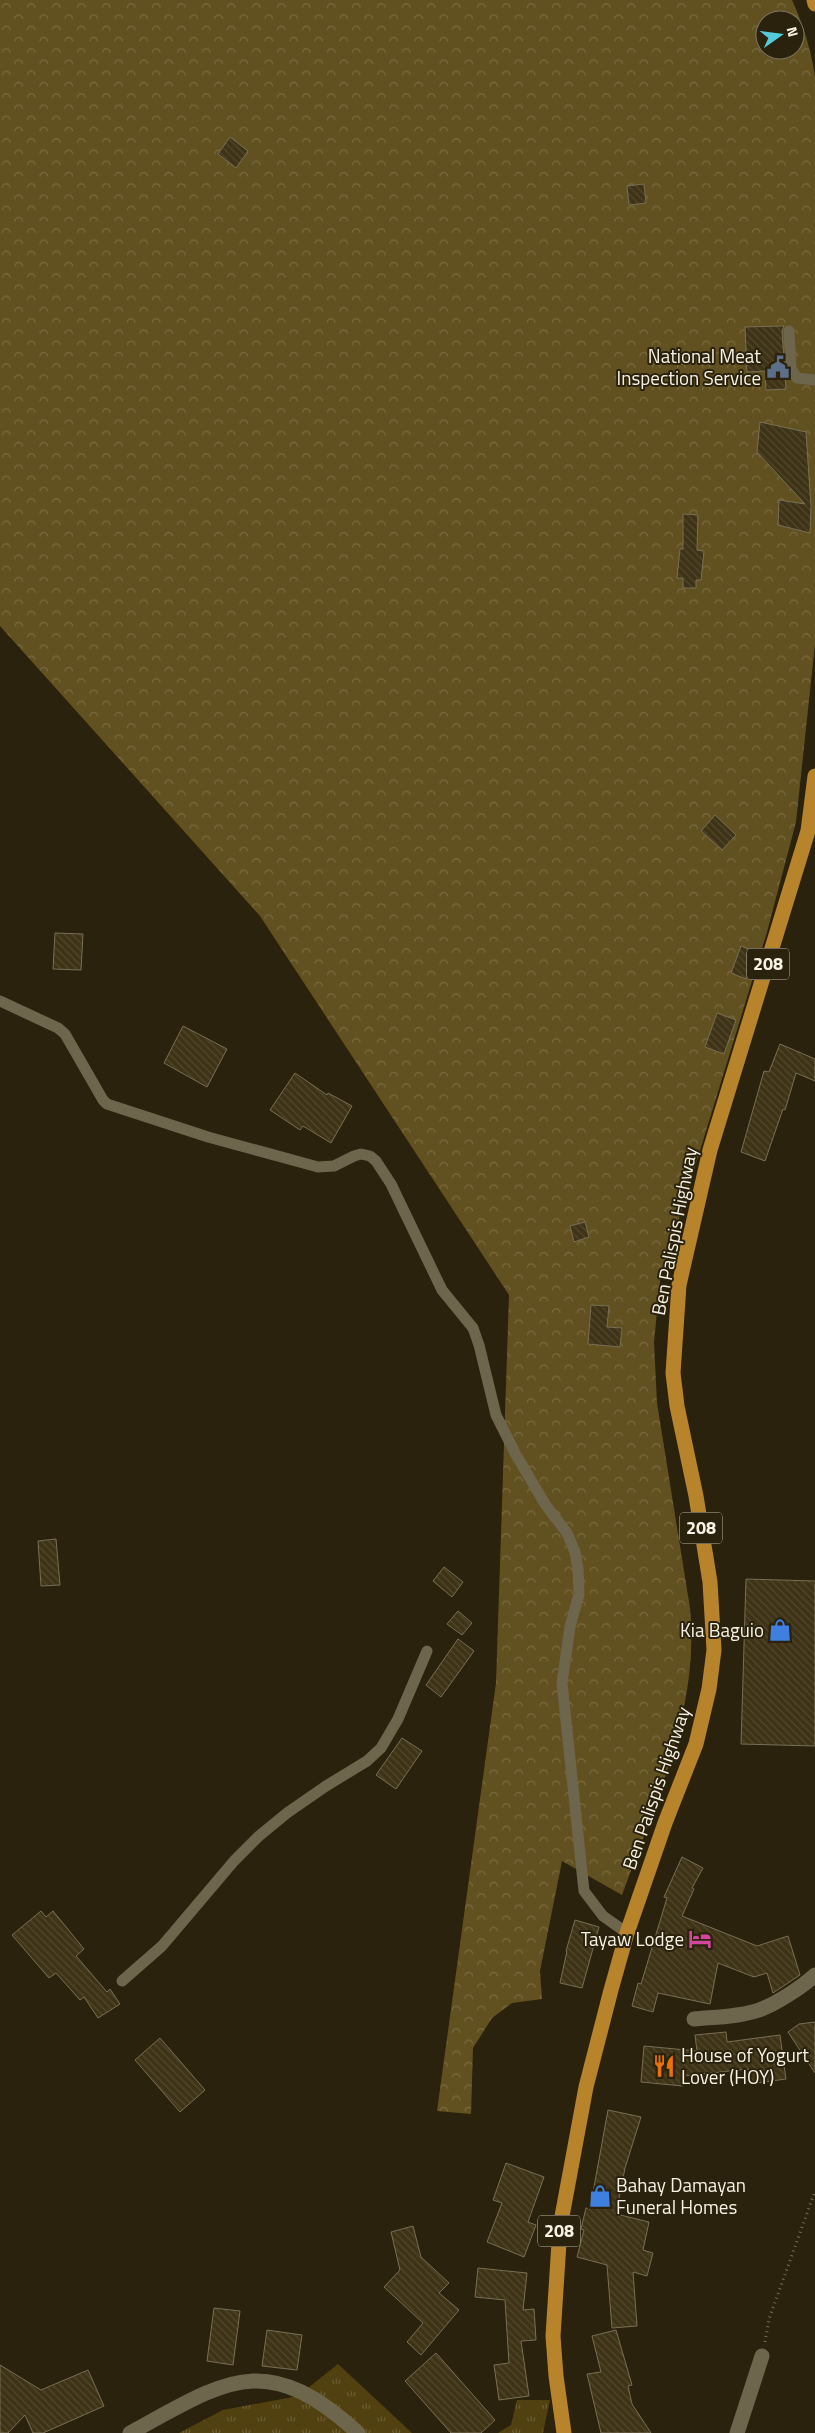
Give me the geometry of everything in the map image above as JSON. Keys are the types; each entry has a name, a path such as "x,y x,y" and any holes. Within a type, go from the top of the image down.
{"main road":[{"path":"814,0 815,4"},
{"name":"Ben Palispis Highway","path":"564,2433 556,2376 554,2336 560,2227 586,2087 627,1933 665,1823 696,1744 709,1689 714,1650 710,1582 696,1496 677,1406 673,1372 679,1285 710,1150 808,831 815,776"}],"street":[{"path":"694,2018 725,2016 759,2010 807,1983 815,1976"},
{"path":"737,2433 762,2356"},
{"path":"130,2433 210,2389 248,2380 268,2381 291,2388 315,2399 337,2414 358,2433"}],"lane":[{"path":"789,331 791,368 796,378 815,380"},
{"path":"0,1001 58,1028 64,1034 102,1100 107,1104 208,1137 318,1167 334,1166 361,1154 370,1156 376,1161 391,1184 442,1290 472,1328 479,1345 496,1414 515,1453 544,1504 566,1533 574,1552 578,1569 579,1594 570,1627 562,1683 584,1891 603,1916 627,1933"},
{"path":"122,1980 162,1946 234,1861 259,1836 310,1797 367,1762 381,1748 398,1719 427,1651"}],"path":[{"path":"762,2356 769,2319 815,2191"}],"green space":[{"path":"0,0 792,0 796,10 755,10 755,60 805,60 805,34 815,76 815,644 796,822 767,932 660,1281 654,1342 657,1403 690,1608 691,1645 688,1682 682,1718 672,1755 622,1895 562,1861 540,1971 542,1999 512,2003 492,2018 473,2048 471,2114 437,2111 496,1683 509,1295 260,916 0,626"},
{"path":"338,2364 412,2433 179,2433 223,2410 298,2396"},
{"path":"517,2400 550,2400 543,2433 498,2433 511,2425"}],"building":[{"path":"230,137 248,151 236,168 218,154"},
{"path":"644,184 646,203 629,205 627,186"},
{"path":"784,326 782,331 786,389 766,390 765,371 747,372 745,327"},
{"path":"760,422 806,432 811,506 810,533 778,525 779,500 805,504 757,452"},
{"path":"683,514 698,515 697,550 704,551 701,580 696,580 696,588 683,588 683,578 677,578 680,549 683,549"},
{"path":"715,815 736,835 722,850 701,831"},
{"path":"55,933 83,934 81,970 53,969"},
{"path":"741,946 756,952 746,979 731,973"},
{"path":"717,1013 736,1020 724,1054 705,1047"},
{"path":"183,1026 227,1049 207,1087 164,1063"},
{"path":"780,1044 815,1059 815,1081 796,1073 785,1110 783,1109 765,1161 741,1152 764,1071 769,1072"},
{"path":"295,1073 327,1095 328,1093 352,1106 331,1143 303,1126 300,1130 270,1110"},
{"path":"585,1222 589,1237 574,1242 570,1226"},
{"path":"591,1305 609,1306 607,1327 622,1328 620,1347 588,1344"},
{"path":"56,1539 60,1585 41,1586 38,1541"},
{"path":"444,1567 463,1582 452,1597 433,1581"},
{"name":"Kia Baguio","path":"746,1579 815,1581 815,1746 741,1744"},
{"path":"458,1611 472,1623 462,1635 447,1624"},
{"path":"458,1639 474,1651 441,1697 426,1685"},
{"path":"402,1738 422,1751 396,1789 376,1775"},
{"path":"682,1857 703,1868 692,1888 694,1889 682,1916 757,1946 788,1936 800,1975 773,1993 767,1973 754,1977 718,1963 710,2004 658,1993 653,2012 632,2006 638,1983 641,1984 667,1898 664,1897"},
{"path":"41,1911 46,1917 53,1911 84,1949 76,1956 107,1992 110,1989 120,2004 98,2018 84,1997 80,2000 56,1973 49,1978 12,1935"},
{"path":"575,1920 599,1927 582,1988 560,1983 566,1951"},
{"path":"815,2022 815,2073 788,2032 799,2024"},
{"path":"726,2032 727,2042 780,2035 786,2079 750,2084 748,2069 684,2076 683,2086 641,2082 644,2046 697,2051 695,2035"},
{"path":"160,2038 205,2090 180,2112 135,2060"},
{"path":"608,2110 641,2117 625,2168 616,2214 649,2222 643,2250 653,2253 647,2276 633,2272 637,2326 612,2328 607,2265 577,2257 584,2230 581,2229 586,2208 590,2209"},
{"path":"506,2163 544,2177 528,2222 536,2225 524,2257 487,2242 502,2203 493,2200"},
{"path":"413,2226 421,2257 449,2283 439,2293 459,2310 421,2355 407,2342 423,2323 384,2287 400,2270 391,2232"},
{"path":"478,2268 527,2273 523,2310 534,2309 536,2340 521,2341 529,2396 499,2400 494,2365 509,2363 505,2300 475,2297"},
{"path":"214,2308 240,2311 233,2365 207,2361"},
{"path":"267,2330 302,2335 297,2370 262,2366"},
{"path":"616,2330 632,2385 628,2386 632,2404 651,2433 601,2433 587,2374 601,2372 592,2336"},
{"path":"436,2353 495,2420 481,2433 451,2433 405,2381"},
{"path":"0,2365 41,2390 88,2370 104,2406 43,2433 33,2433 25,2415 8,2433 0,2433"}],"place":[{"name":"National Meat Inspection Service","path":"778,367"},
{"name":"Kia Baguio","path":"780,1630"},
{"name":"Tayaw Lodge","path":"700,1939"},
{"name":"House of Yogurt Lover (HOY)","path":"664,2066"},
{"name":"Bahay Damayan Funeral Homes","path":"600,2196"}]}
